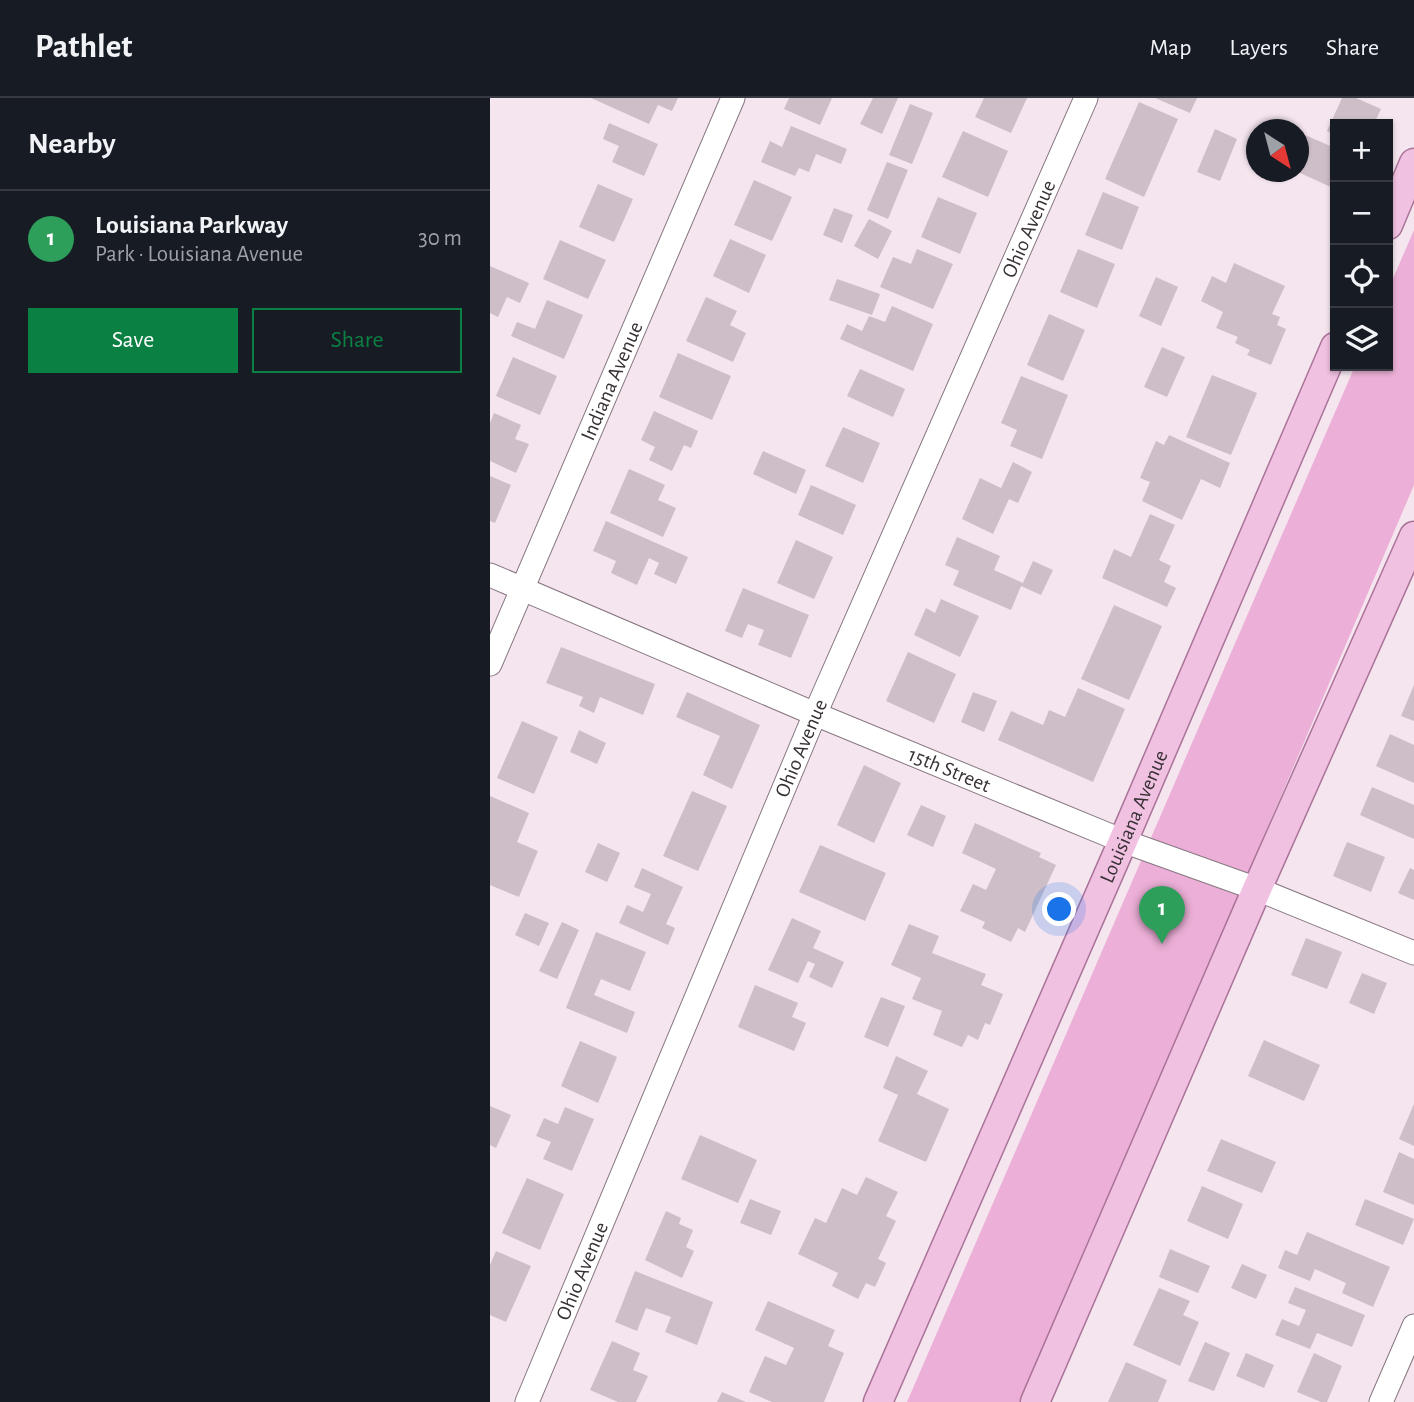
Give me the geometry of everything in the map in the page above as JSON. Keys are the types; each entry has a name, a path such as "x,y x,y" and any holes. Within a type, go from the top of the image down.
{"main road":[{"path":"1393,213 1414,163"},
{"name":"Louisiana Avenue","path":"878,1402 1330,359"},
{"path":"1035,1402 1257,889 1405,582 1414,536"}],"street":[{"name":"Indiana Avenue","path":"490,664 733,98"},
{"name":"Ohio Avenue","path":"527,1402 815,714 1086,98"},
{"name":"15th Street","path":"490,575 815,714 1123,841 1257,889 1414,953"},
{"path":"1381,1402 1414,1325"}],"shaded area":[{"path":"1414,230 1414,485 1022,1402 907,1402 1353,371 1393,371 1393,278"}],"building":[{"path":"591,98 678,98 672,111 658,105 649,124"},
{"path":"789,98 832,98 820,125 784,109"},
{"path":"873,98 898,98 882,134 860,124"},
{"path":"984,98 1027,98 1011,133 975,117"},
{"path":"1155,98 1197,98 1190,113"},
{"path":"1342,98 1356,98 1381,109 1376,119 1332,119"},
{"path":"1139,102 1178,119 1144,197 1105,179"},
{"path":"910,104 933,113 912,164 889,155"},
{"path":"609,123 658,144 644,176 612,162 619,146 603,139"},
{"path":"791,126 847,149 841,164 816,154 809,172 799,168 795,176 761,162 770,141 782,147"},
{"path":"1215,129 1237,139 1220,181 1197,172"},
{"path":"963,131 1008,151 988,197 942,177"},
{"path":"1309,137 1330,146 1330,187 1309,177"},
{"path":"887,162 908,170 888,219 867,210"},
{"path":"754,180 792,197 772,241 734,225"},
{"path":"598,184 633,199 614,242 579,227"},
{"path":"1103,192 1139,207 1122,250 1085,235"},
{"path":"938,197 977,213 960,254 921,237"},
{"path":"834,208 853,215 842,243 823,235"},
{"path":"869,219 892,231 878,259 854,246"},
{"path":"730,239 766,255 749,293 713,276"},
{"path":"560,240 606,260 588,299 543,279"},
{"path":"917,249 953,264 933,309 880,287 893,257 911,264"},
{"path":"1078,249 1115,264 1097,308 1060,292"},
{"path":"1234,263 1285,286 1272,314 1280,317 1277,325 1286,329 1271,365 1247,355 1250,350 1235,343 1238,337 1216,328 1223,312 1201,301 1212,276 1226,283"},
{"path":"490,266 529,283 520,303 507,297 498,317 490,313"},
{"path":"1156,277 1178,287 1161,326 1139,316"},
{"path":"837,279 880,294 872,315 829,300"},
{"path":"706,297 737,311 730,325 746,333 733,362 686,341"},
{"path":"547,300 583,315 564,359 511,336 517,322 535,329"},
{"path":"892,306 933,324 913,371 840,339 847,324 862,331 869,316 885,322"},
{"path":"1049,314 1085,330 1063,381 1027,365"},
{"path":"1162,347 1185,357 1167,397 1144,387"},
{"path":"678,353 731,376 712,420 659,397"},
{"path":"513,357 557,376 540,415 496,396"},
{"path":"860,369 905,389 893,417 847,396"},
{"path":"1212,375 1257,393 1231,455 1186,437"},
{"path":"1021,376 1068,395 1042,459 1010,446 1017,430 1001,423"},
{"path":"654,411 698,431 691,448 684,445 672,471 649,460 655,447 641,440"},
{"path":"494,413 521,425 515,439 529,444 516,473 490,461 490,423"},
{"path":"843,427 880,443 863,483 825,466"},
{"path":"1169,435 1230,463 1220,488 1201,479 1182,520 1142,501 1150,482 1140,478 1156,441 1164,445"},
{"path":"763,451 806,470 796,494 753,474"},
{"path":"1013,462 1032,472 1018,503 1009,499 993,534 962,519 980,478 1001,488"},
{"path":"629,469 665,485 658,500 676,508 663,537 610,513"},
{"path":"490,476 511,485 495,523 490,521"},
{"path":"811,485 856,505 843,535 798,515"},
{"path":"1150,514 1175,525 1159,560 1171,566 1164,582 1176,588 1167,607 1102,578 1114,549 1131,557"},
{"path":"606,521 688,557 676,584 654,574 659,563 649,558 637,585 611,573 616,561 593,551"},
{"path":"957,537 1000,556 994,570 1023,583 1033,561 1053,570 1041,595 1021,586 1011,610 953,585 959,571 945,565"},
{"path":"796,540 833,557 814,599 777,583"},
{"path":"743,588 809,615 791,658 758,645 764,630 748,624 742,638 725,631"},
{"path":"941,599 979,616 960,657 914,635 926,608 935,613"},
{"path":"1114,605 1162,626 1129,700 1081,679"},
{"path":"561,647 655,684 643,715 600,697 594,713 579,706 583,697 546,683"},
{"path":"908,652 956,674 934,723 886,701"},
{"path":"1414,685 1414,721 1401,716"},
{"path":"1078,688 1125,709 1093,782 998,740 1011,711 1043,725 1049,710 1065,717"},
{"path":"687,692 760,725 732,789 703,775 720,736 676,717"},
{"path":"973,692 997,701 984,732 961,722"},
{"path":"522,721 558,737 534,794 497,778"},
{"path":"579,730 606,743 597,764 570,752"},
{"path":"1390,734 1414,745 1414,783 1376,766"},
{"path":"864,765 901,783 874,843 837,825"},
{"path":"1372,787 1414,805 1414,839 1360,815"},
{"path":"692,791 727,806 698,871 663,856"},
{"path":"490,796 529,813 517,842 538,851 519,897 490,885"},
{"path":"921,805 946,816 933,847 907,835"},
{"path":"975,823 1041,853 1039,857 1056,865 1025,932 1018,928 1011,942 982,928 985,922 960,911 973,884 986,890 996,869 962,853"},
{"path":"1347,842 1385,857 1371,892 1333,876"},
{"path":"598,843 620,853 607,882 585,872"},
{"path":"820,845 886,873 865,921 799,892"},
{"path":"642,868 683,887 666,924 675,928 668,945 619,923 627,905 643,912 651,894 634,887"},
{"path":"1410,868 1414,870 1414,900 1398,893"},
{"path":"525,913 549,923 539,946 515,935"},
{"path":"792,918 821,931 813,948 844,962 832,988 809,977 815,964 808,961 798,983 768,970"},
{"path":"562,922 579,930 557,979 539,971"},
{"path":"909,924 939,936 932,953 986,974 981,985 1003,994 990,1025 985,1023 978,1040 968,1035 962,1047 933,1035 942,1011 912,999 921,978 891,965"},
{"path":"596,932 646,952 630,991 601,979 594,995 635,1012 627,1033 566,1008"},
{"path":"1306,938 1342,952 1327,989 1291,975"},
{"path":"1362,973 1387,983 1374,1014 1349,1003"},
{"path":"755,985 798,1003 792,1017 806,1023 794,1051 738,1027"},
{"path":"881,997 905,1006 888,1047 864,1037"},
{"path":"1264,1040 1320,1065 1304,1101 1248,1076"},
{"path":"580,1041 617,1057 598,1103 561,1086"},
{"path":"896,1056 928,1071 917,1094 949,1109 926,1162 878,1141 898,1095 883,1088"},
{"path":"1414,1104 1414,1146 1399,1139"},
{"path":"490,1106 511,1115 496,1148 490,1145"},
{"path":"565,1107 594,1119 572,1171 543,1159 551,1142 536,1136 544,1118 558,1124"},
{"path":"700,1135 757,1160 738,1203 681,1179"},
{"path":"1221,1139 1276,1162 1262,1193 1207,1171"},
{"path":"1399,1152 1414,1159 1414,1205 1383,1192"},
{"path":"866,1177 898,1192 886,1216 896,1221 878,1259 886,1263 875,1287 866,1283 858,1299 832,1286 838,1273 798,1254 815,1218 826,1223 842,1188 857,1195"},
{"path":"527,1178 564,1194 540,1250 502,1233"},
{"path":"1202,1186 1243,1204 1228,1239 1187,1221"},
{"path":"750,1199 781,1211 771,1235 740,1223"},
{"path":"1365,1199 1414,1219 1403,1245 1355,1225"},
{"path":"666,1211 681,1218 679,1224 693,1230 686,1247 694,1251 682,1278 645,1260"},
{"path":"1307,1232 1390,1267 1373,1307 1342,1293 1346,1283 1315,1269 1310,1281 1278,1268 1285,1250 1297,1255"},
{"path":"1170,1249 1210,1266 1198,1293 1159,1277"},
{"path":"496,1251 531,1266 506,1322 490,1315 490,1265"},
{"path":"1242,1264 1267,1275 1256,1299 1231,1288"},
{"path":"635,1271 713,1302 697,1345 665,1332 671,1317 646,1308 637,1331 615,1322"},
{"path":"1295,1287 1365,1315 1352,1347 1317,1333 1310,1349 1275,1335 1282,1319 1299,1326 1306,1310 1288,1303"},
{"path":"1159,1288 1190,1301 1183,1315 1199,1322 1180,1366 1133,1345"},
{"path":"768,1301 835,1330 828,1346 844,1353 824,1402 772,1402 749,1392 765,1356 786,1365 794,1348 755,1330"},
{"path":"612,1341 640,1353 633,1370 648,1376 636,1402 618,1402 590,1390"},
{"path":"1205,1342 1230,1353 1214,1391 1188,1381"},
{"path":"1246,1353 1274,1365 1264,1388 1236,1376"},
{"path":"1314,1353 1342,1366 1327,1402 1297,1392"},
{"path":"1126,1362 1167,1380 1158,1402 1108,1402"},
{"path":"722,1392 746,1402 717,1402"}],"place":[{"name":"Louisiana Parkway","path":"1162,944"}]}
